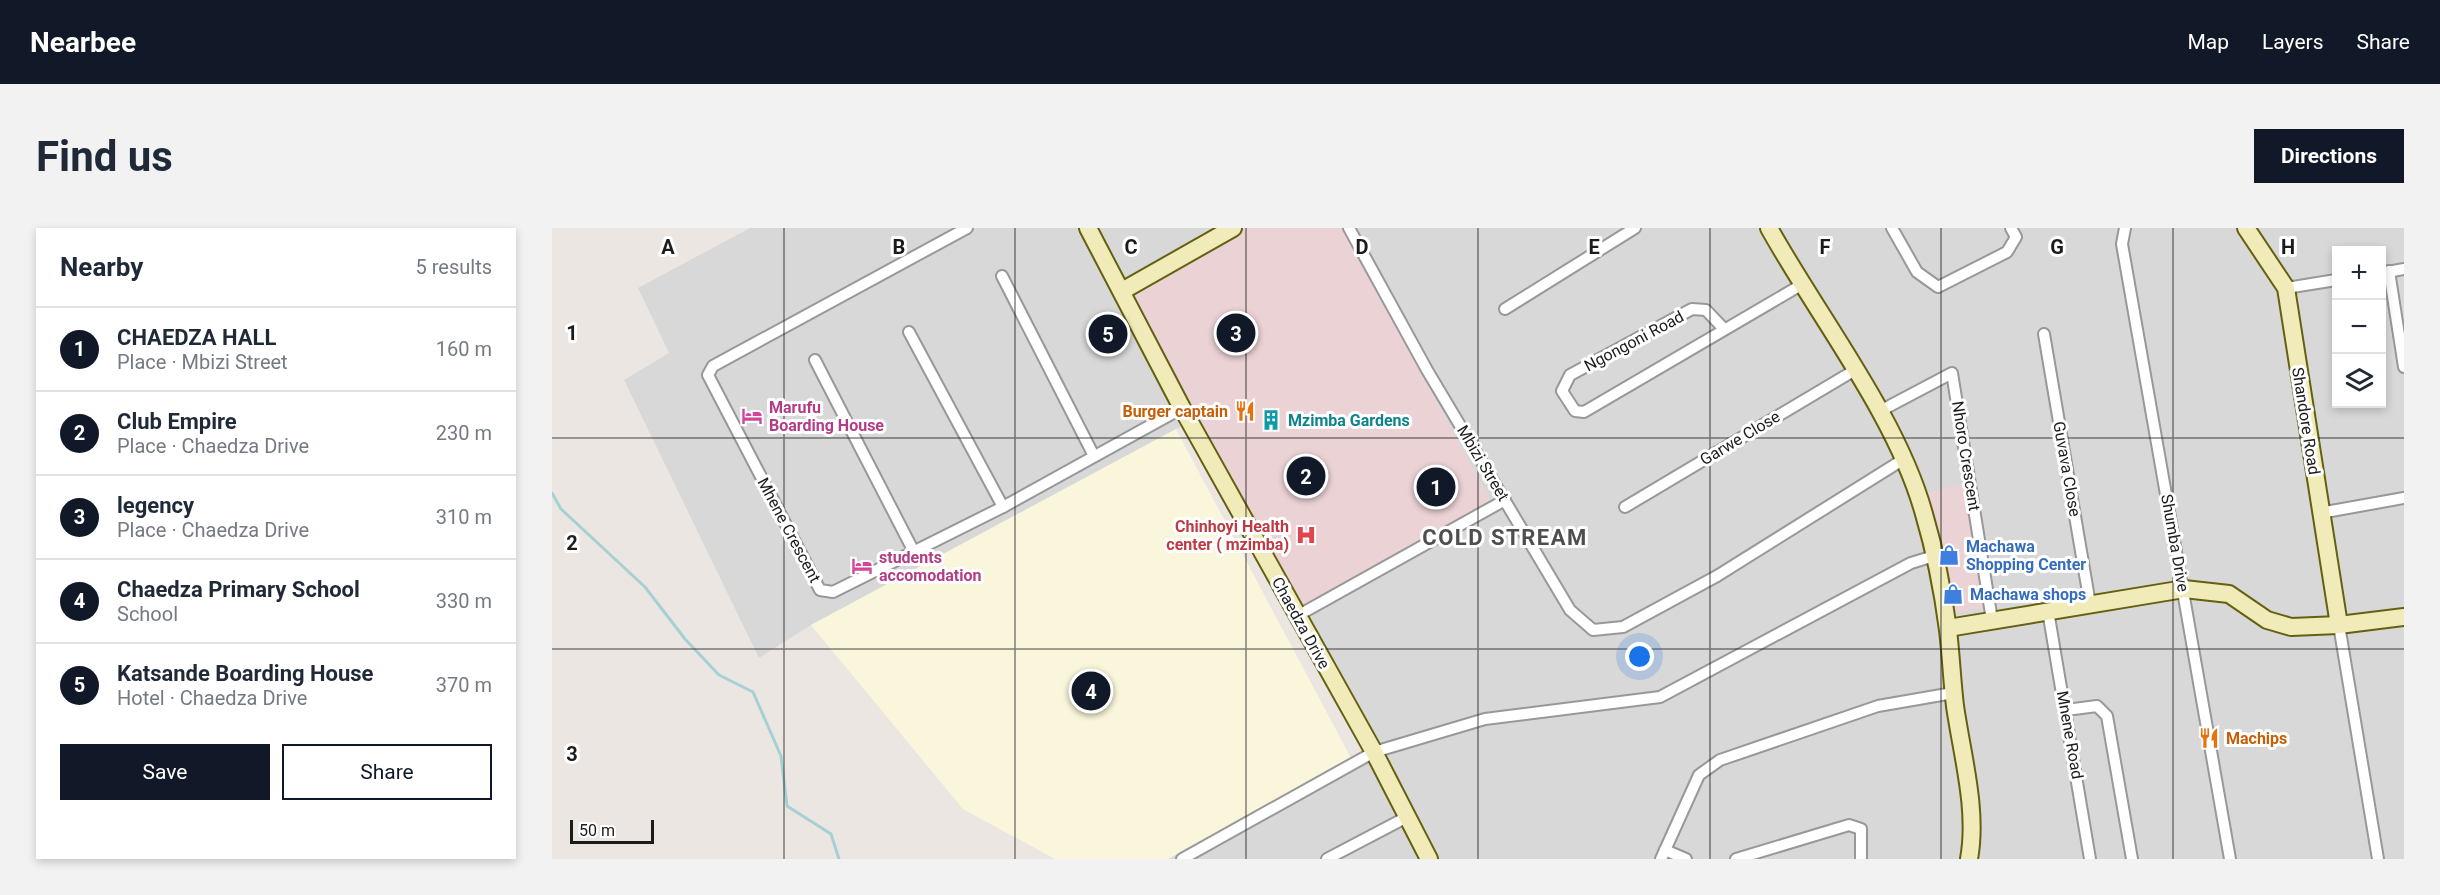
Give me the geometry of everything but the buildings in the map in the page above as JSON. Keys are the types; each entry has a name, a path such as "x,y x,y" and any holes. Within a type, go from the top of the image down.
{"street":[{"name":"Mhene Crescent","path":"967,228 713,366 708,375 820,590 833,592 1004,507 1182,408"},
{"name":"Chaedza Drive","path":"1088,228 1182,408 1374,752 1429,859"},
{"path":"1122,291 1233,228"},
{"name":"Mbizi Street","path":"1349,228 1427,370 1570,610 1593,630 1623,627 1717,576 1904,459"},
{"path":"1505,309 1635,228"},
{"path":"1769,228 1801,285 1880,411 1904,459 1924,513 1948,628 1953,693 1972,820 1969,859"},
{"path":"1892,228 1917,272 1938,287 2007,252 2016,237 2011,228"},
{"name":"Shumba Drive","path":"2125,228 2122,244 2230,859"},
{"name":"Shandore Road","path":"2246,228 2286,288 2339,626"},
{"path":"2386,272 2404,269"},
{"path":"1002,276 1094,456"},
{"path":"2386,277 2404,367"},
{"path":"2286,288 2332,281"},
{"name":"Ngongoni Road","path":"1724,329 1706,310 1692,309 1570,375 1562,391 1575,411 1584,412 1801,285"},
{"path":"909,332 1004,507"},
{"name":"Guvava Close","path":"2044,334 2090,604"},
{"path":"815,360 914,552"},
{"name":"Garwe Close","path":"1625,507 1855,370"},
{"name":"Nhoro Crescent","path":"1880,411 1952,373 1992,620"},
{"path":"2320,513 2404,498"},
{"path":"1297,616 1505,500"},
{"path":"1182,859 1374,752 1485,719 1660,697 1911,564 1934,556"},
{"path":"1948,628 2184,589 2229,594 2267,620 2291,627 2339,626 2404,617"},
{"name":"Mnene Road","path":"2048,611 2090,859"},
{"path":"2339,626 2378,859"},
{"path":"1686,859 1663,855 1699,775 1720,760 1878,706 1953,693"},
{"path":"2066,710 2097,706 2107,716 2132,859"},
{"path":"1327,859 1407,817"},
{"path":"1736,859 1849,825 1861,829 1862,859"}],"shaded area":[{"path":"750,228 1244,228 1128,296 1195,419 811,625 759,658 624,380 669,353 638,288"},
{"path":"1244,228 1342,228 1491,502 1299,611 1127,296"},
{"path":"1342,228 2404,228 2404,859 1168,859 1370,749 1299,611 1491,502"},
{"path":"1176,429 1351,758 1168,859 1055,859 963,809 811,625"},
{"path":"1967,482 1984,608 1949,614 1928,493"}],"waterway":[{"path":"552,493 561,509 645,587 685,639 719,675 753,692 781,756 787,806 831,834 839,859"}],"place":[{"name":"legency","path":"1236,333"},
{"name":"Katsande Boarding House","path":"1108,334"},
{"name":"Burger captain","path":"1245,411"},
{"name":"Marufu Boarding House","path":"752,416"},
{"name":"Mzimba Gardens","path":"1271,420"},
{"name":"Club Empire","path":"1306,476"},
{"name":"CHAEDZA HALL","path":"1436,487"},
{"name":"Chinhoyi Health center ( mzimba)","path":"1306,535"},
{"name":"Machawa Shopping Center","path":"1949,555"},
{"name":"students accomodation","path":"862,566"},
{"name":"Machawa shops","path":"1953,594"},
{"name":"Chaedza Primary School","path":"1091,691"},
{"name":"Machips","path":"2209,738"}],"district":[{"name":"COLD STREAM","path":"1505,537"}]}
